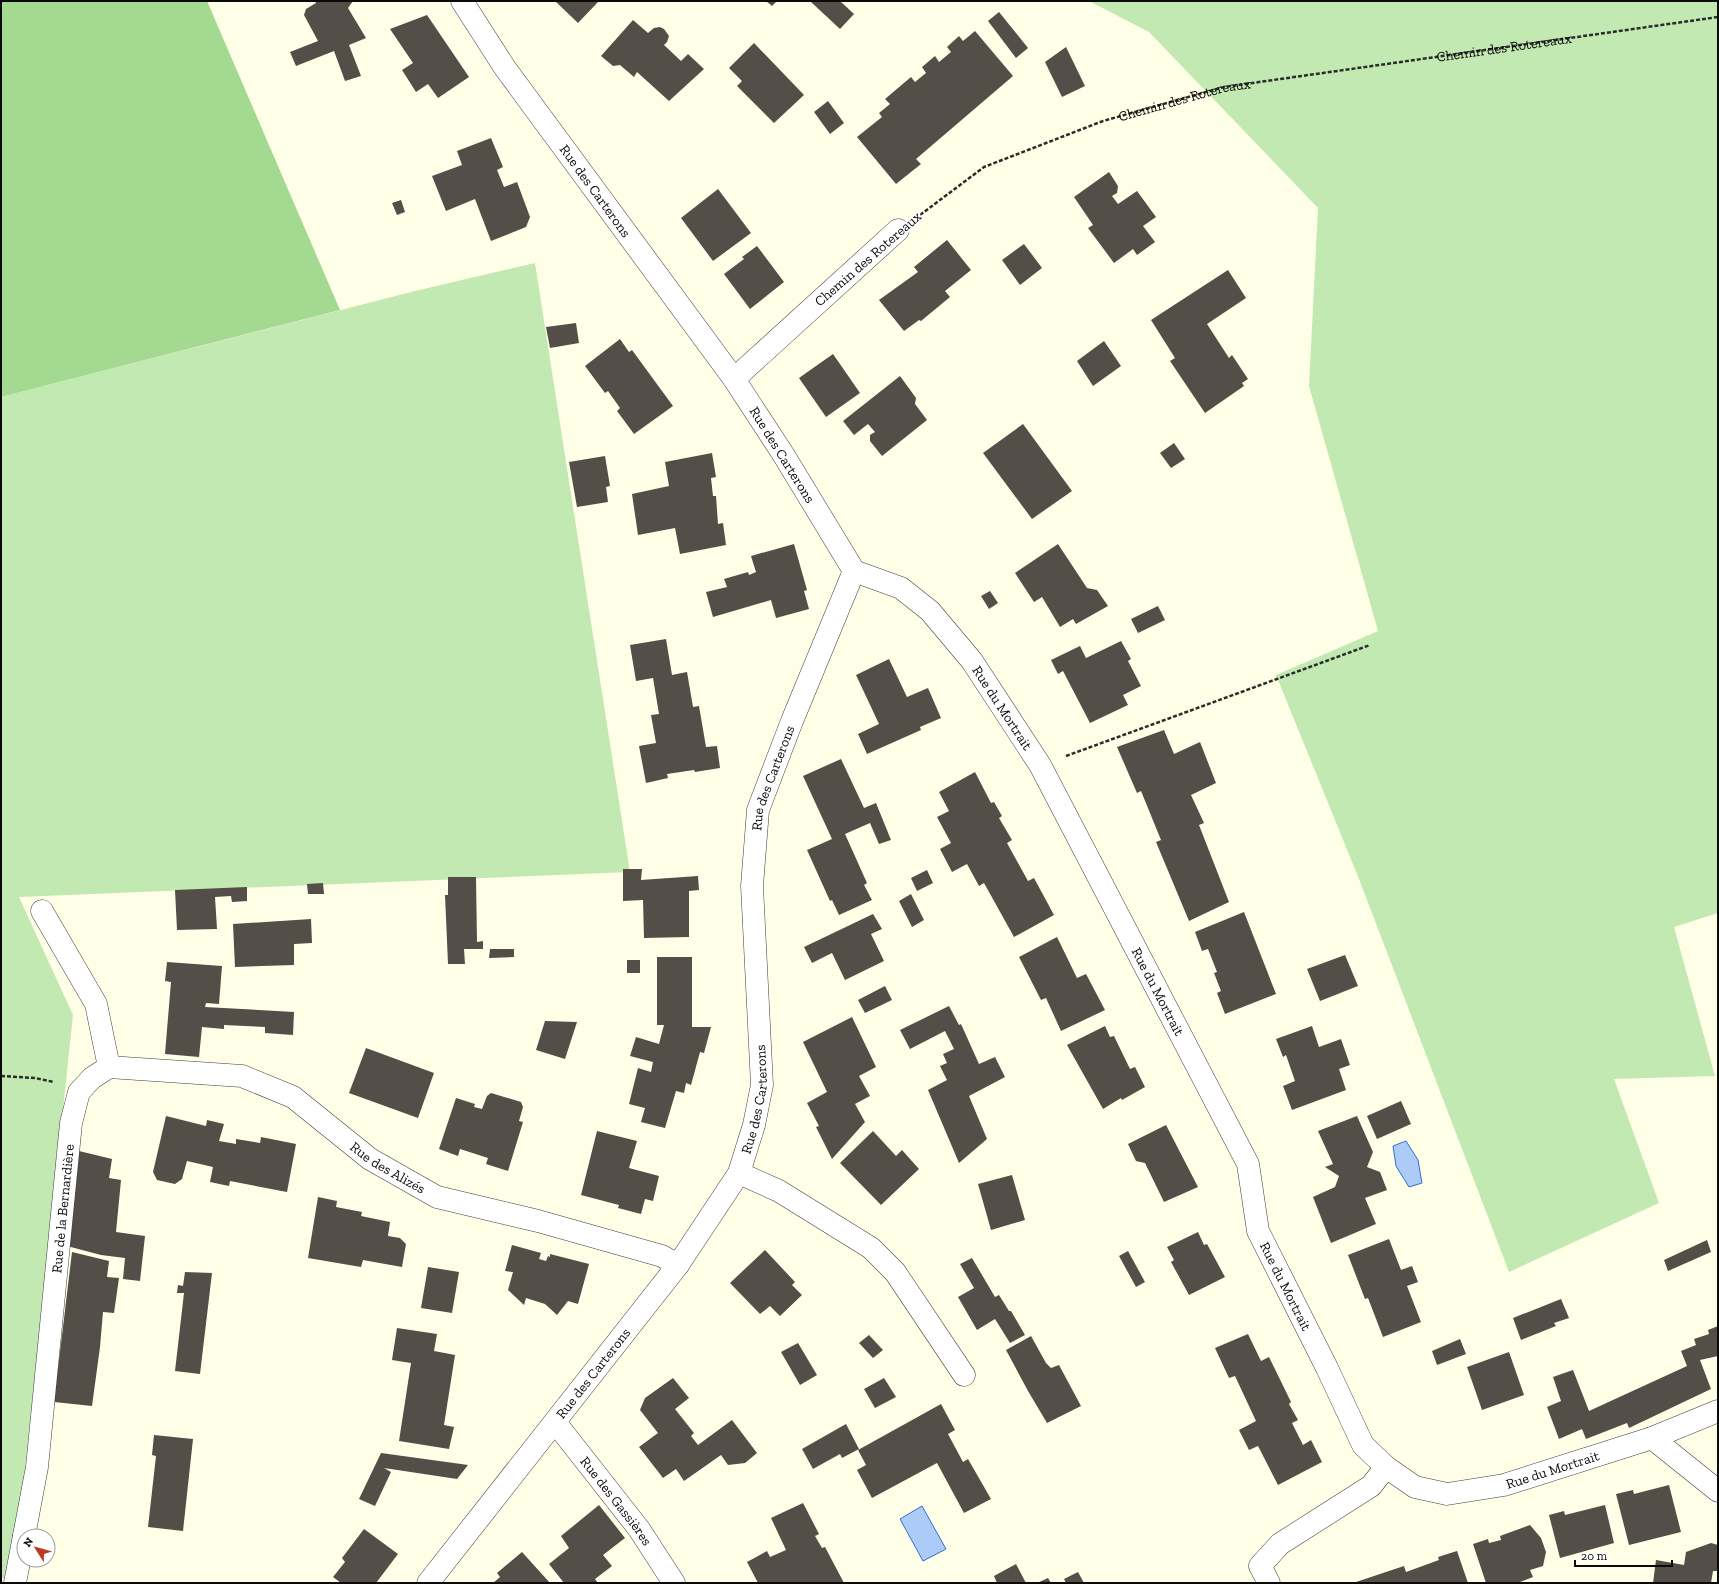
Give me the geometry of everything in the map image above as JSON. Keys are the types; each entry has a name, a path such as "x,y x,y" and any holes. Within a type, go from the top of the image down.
{"street":[{"name":"Rue des Carterons","path":"428,1583 678,1265 739,1173 754,1125 762,1085 752,886 758,810 795,714 854,571 783,454 734,379 505,68 462,1"},
{"name":"Chemin des Rotereaux","path":"734,379 898,230"},
{"name":"Rue du Mortrait","path":"854,571 901,588 930,611 972,661 1040,765 1248,1164 1258,1231 1327,1368 1363,1445 1386,1467 1415,1487 1447,1494 1504,1485 1652,1438 1718,1412"},
{"path":"42,910 96,1004 109,1067"},
{"name":"Rue de la Bernardière","path":"26,1528 37,1467 71,1123 79,1092 92,1078 109,1067"},
{"name":"Rue des Alizés","path":"109,1067 242,1076 293,1097 370,1159 437,1196 560,1227 662,1256 678,1265"},
{"path":"739,1173 779,1191 870,1248 895,1272 964,1375"},
{"name":"Rue des Gassières","path":"555,1422 639,1529 674,1583"},
{"path":"1652,1438 1718,1491"},
{"path":"1269,1583 1260,1566 1280,1544 1371,1486 1386,1467"},
{"name":"Rue de la Bernardière","path":"15,1583 18,1568"}],"path":[{"name":"Chemin des Rotereaux","path":"898,230 984,167 1102,122 1224,87 1718,17"},
{"path":"1040,765 1370,645"},
{"path":"1,1076 35,1078 69,1087 79,1092"}],"green space":[{"path":"1,1 207,1 340,310 1,397"},
{"path":"1089,1 1718,1 1718,913 1674,927 1715,1076 1614,1079 1659,1203 1509,1272 1359,879 1276,675 1378,631 1309,386 1318,208 1149,32"},
{"path":"535,263 630,872 19,897 73,1015 19,1528 16,1528 16,1555 13,1583 1,1577 1,397 415,291"}],"water":[{"path":"1406,1141 1418,1160 1422,1183 1409,1187 1396,1166 1393,1146"},
{"path":"922,1506 946,1549 923,1561 900,1519"}],"building":[{"path":"315,1 353,1 348,8 366,38 349,45 361,76 345,81 334,51 296,66 290,52 318,41 304,15 306,9 316,3"},
{"path":"555,1 599,1 578,23"},
{"path":"766,1 777,1 772,6"},
{"path":"840,1 854,14 840,29 811,2"},
{"path":"999,12 1028,48 1016,58 988,21"},
{"path":"427,15 469,77 438,98 428,84 416,92 402,70 413,63 390,29"},
{"path":"633,20 648,33 654,28 660,27 664,29 669,36 664,45 681,61 688,54 704,69 669,101 637,72 634,77 620,65 613,66 601,56"},
{"path":"975,31 1013,76 916,159 921,164 896,184 857,137 882,117 879,113 890,104 885,99 911,77 915,82 926,73 922,67 935,56 939,62 951,52 947,47 959,36 963,41"},
{"path":"754,43 804,95 774,123 737,86 742,81 729,68"},
{"path":"1066,47 1085,86 1062,97 1045,62"},
{"path":"828,101 844,123 830,134 814,112"},
{"path":"491,138 503,167 497,170 504,187 517,182 530,217 526,227 491,241 475,199 446,211 432,176 462,165 457,151"},
{"path":"1109,172 1118,186 1117,193 1112,196 1118,204 1137,191 1156,217 1143,226 1155,242 1137,255 1133,249 1114,263 1088,228 1093,225 1074,197"},
{"path":"718,189 751,233 713,261 681,218"},
{"path":"401,200 405,212 397,215 392,203"},
{"path":"947,240 971,270 945,291 950,297 921,321 919,320 904,331 879,300 918,272 914,267"},
{"path":"1024,244 1042,268 1020,285 1002,260"},
{"path":"757,246 784,282 750,309 724,274 744,259 742,257"},
{"path":"1228,270 1246,298 1207,324 1229,358 1232,355 1248,379 1242,383 1244,386 1205,413 1170,361 1175,358 1151,320"},
{"path":"576,323 579,343 550,348 546,327"},
{"path":"620,339 629,352 632,350 673,406 634,434 617,411 620,408 608,391 605,393 585,366"},
{"path":"1104,341 1121,366 1093,386 1077,361"},
{"path":"833,354 860,393 826,417 799,378"},
{"path":"900,376 916,398 915,404 927,420 882,456 870,441 870,435 875,432 868,424 854,435 843,421"},
{"path":"1023,424 1072,491 1032,519 983,453"},
{"path":"1174,443 1185,459 1171,468 1160,453"},
{"path":"712,453 716,477 711,478 713,496 716,496 718,524 723,523 726,545 680,554 675,528 638,535 632,494 669,486 665,462"},
{"path":"605,456 610,486 606,487 608,502 577,507 569,462"},
{"path":"794,544 807,590 804,591 809,609 776,618 771,600 713,617 706,592 727,587 724,579 748,572 749,575 756,572 751,556"},
{"path":"1058,544 1087,588 1097,590 1108,606 1076,624 1073,619 1060,627 1042,597 1034,602 1015,573"},
{"path":"990,591 998,603 989,609 981,596"},
{"path":"1158,606 1165,620 1138,633 1131,619"},
{"path":"666,639 672,675 687,672 693,707 699,706 706,747 717,746 720,768 667,774 668,778 646,783 639,746 656,743 651,715 659,714 653,678 636,681 630,645"},
{"path":"1121,641 1131,659 1128,661 1141,686 1123,695 1128,705 1090,723 1063,671 1058,674 1051,660 1080,646 1086,658"},
{"path":"889,659 907,697 928,688 941,718 920,727 921,730 867,754 858,734 879,724 856,675"},
{"path":"1164,730 1174,754 1200,742 1216,783 1191,795 1204,823 1199,825 1229,902 1189,921 1156,842 1161,840 1141,791 1137,793 1117,747"},
{"path":"841,759 864,808 876,803 891,840 879,844 870,823 845,834 867,883 864,885 872,900 839,915 832,900 830,901 807,850 832,839 803,776"},
{"path":"975,772 991,803 994,802 1002,816 999,818 1012,840 1007,843 1028,881 1034,878 1054,915 1014,937 984,883 979,886 967,864 952,872 940,849 951,843 937,817 949,811 939,792"},
{"path":"623,869 642,869 641,880 698,876 699,890 689,891 689,937 644,938 643,900 623,901"},
{"path":"927,870 933,883 917,891 911,878"},
{"path":"448,877 476,877 477,942 483,941 483,949 464,949 465,964 448,964 445,895 448,895"},
{"path":"323,883 324,894 308,894 307,884"},
{"path":"247,887 247,901 232,902 231,896 215,897 217,929 177,930 175,890"},
{"path":"911,894 924,920 912,927 899,901"},
{"path":"1244,912 1276,994 1225,1014 1217,993 1221,991 1214,973 1217,972 1208,949 1202,951 1195,932"},
{"path":"873,914 882,929 871,934 884,961 845,980 832,953 812,963 804,947"},
{"path":"311,919 312,943 294,944 294,965 235,967 233,924"},
{"path":"1057,937 1077,978 1086,974 1105,1010 1061,1031 1046,998 1041,1000 1019,957"},
{"path":"490,949 514,949 514,957 489,958"},
{"path":"1345,955 1358,986 1320,1001 1307,969"},
{"path":"657,957 692,957 692,1027 711,1027 704,1053 700,1052 691,1085 686,1083 684,1093 676,1091 665,1128 641,1122 645,1108 629,1104 638,1068 651,1072 653,1062 630,1056 636,1037 659,1044 664,1025 657,1025"},
{"path":"627,960 640,960 640,973 627,973"},
{"path":"167,962 222,966 219,1004 206,1003 205,1007 294,1012 293,1035 265,1033 265,1027 224,1025 224,1029 202,1027 199,1057 165,1054 171,982 165,981"},
{"path":"885,986 892,1000 865,1013 858,1000"},
{"path":"949,1006 959,1025 961,1024 979,1064 995,1057 1005,1077 969,1096 987,1139 959,1163 928,1090 947,1080 940,1066 947,1063 943,1054 954,1049 945,1031 910,1049 900,1030"},
{"path":"852,1017 876,1067 859,1076 870,1096 855,1104 865,1122 832,1159 816,1127 819,1126 807,1103 827,1092 803,1042"},
{"path":"545,1021 577,1022 565,1059 536,1050"},
{"path":"1105,1026 1110,1037 1114,1036 1130,1069 1135,1067 1145,1087 1122,1100 1121,1098 1103,1109 1067,1045"},
{"path":"1312,1026 1319,1047 1341,1039 1350,1065 1339,1069 1346,1090 1292,1110 1283,1086 1295,1081 1286,1055 1283,1057 1276,1039"},
{"path":"366,1048 434,1073 418,1118 349,1093"},
{"path":"491,1093 521,1102 523,1107 519,1121 523,1122 508,1171 486,1164 488,1158 460,1149 458,1156 439,1149 456,1098 475,1104 474,1107 482,1109 487,1096"},
{"path":"1401,1101 1411,1124 1377,1139 1367,1116"},
{"path":"166,1116 206,1126 207,1120 224,1124 219,1141 236,1144 236,1139 260,1143 261,1137 296,1144 287,1192 230,1181 229,1186 210,1182 213,1167 187,1161 182,1179 175,1184 157,1180 153,1172"},
{"path":"1357,1116 1373,1152 1367,1167 1380,1172 1387,1190 1365,1198 1376,1224 1331,1243 1313,1197 1335,1187 1339,1176 1325,1167 1333,1164 1318,1131"},
{"path":"1166,1125 1198,1187 1164,1202 1145,1163 1136,1161 1128,1144"},
{"path":"597,1131 637,1141 629,1168 659,1176 653,1201 645,1199 641,1214 618,1208 619,1205 581,1195"},
{"path":"873,1131 896,1156 902,1150 919,1169 881,1205 840,1163"},
{"path":"79,1151 112,1159 109,1178 121,1180 116,1232 145,1236 140,1281 123,1279 125,1258 101,1255 67,1246"},
{"path":"1012,1175 1025,1220 991,1230 978,1184"},
{"path":"318,1197 337,1201 336,1207 362,1212 361,1216 390,1222 388,1236 400,1238 406,1244 402,1267 363,1260 361,1267 308,1258"},
{"path":"1198,1232 1204,1245 1207,1244 1225,1277 1189,1295 1171,1262 1174,1260 1167,1247"},
{"path":"1389,1239 1401,1270 1412,1266 1418,1282 1407,1286 1421,1322 1383,1337 1368,1298 1365,1299 1348,1255"},
{"path":"1707,1240 1711,1252 1668,1271 1664,1260"},
{"path":"512,1245 541,1253 539,1259 546,1261 548,1256 550,1257 550,1254 589,1264 578,1304 568,1301 557,1315 545,1304 526,1298 524,1305 508,1290 513,1272 505,1271"},
{"path":"765,1250 795,1282 792,1285 802,1295 780,1316 770,1306 760,1314 730,1283"},
{"path":"1128,1251 1145,1282 1136,1287 1119,1256"},
{"path":"72,1252 109,1261 107,1277 119,1278 114,1313 103,1312 92,1406 54,1402"},
{"path":"972,1258 995,1297 999,1295 1009,1311 1011,1311 1025,1335 1010,1343 995,1319 977,1330 958,1297 974,1288 960,1264"},
{"path":"428,1267 459,1272 452,1313 421,1308"},
{"path":"185,1272 212,1273 200,1374 175,1371 184,1293 177,1293 178,1285 183,1286"},
{"path":"1561,1299 1569,1318 1554,1323 1556,1326 1521,1340 1513,1318"},
{"path":"1718,1326 1718,1356 1700,1360 1711,1389 1629,1428 1627,1423 1586,1439 1582,1429 1559,1439 1547,1407 1561,1401 1553,1377 1573,1370 1589,1411 1687,1366 1681,1351 1696,1345 1694,1339 1709,1334 1708,1330"},
{"path":"397,1328 437,1334 434,1351 455,1355 444,1425 454,1427 449,1449 399,1441 411,1363 392,1360"},
{"path":"1248,1334 1261,1361 1269,1357 1291,1402 1289,1404 1298,1420 1292,1423 1303,1445 1311,1440 1322,1462 1278,1485 1258,1446 1249,1450 1239,1430 1256,1421 1235,1376 1229,1378 1215,1348"},
{"path":"869,1335 883,1350 873,1358 859,1343"},
{"path":"1031,1336 1046,1363 1051,1368 1059,1365 1081,1406 1047,1423 1006,1350"},
{"path":"1460,1339 1466,1354 1437,1365 1432,1351"},
{"path":"798,1343 817,1375 800,1385 781,1352"},
{"path":"1509,1352 1524,1395 1482,1410 1467,1367"},
{"path":"673,1378 689,1398 675,1409 694,1433 691,1436 698,1445 732,1420 757,1453 745,1463 728,1465 721,1455 684,1481 676,1469 663,1478 639,1447 658,1433 640,1410 645,1398"},
{"path":"884,1378 896,1397 875,1408 864,1389"},
{"path":"941,1404 955,1430 948,1434 963,1462 968,1459 991,1499 964,1513 937,1463 872,1498 857,1470 866,1465 858,1450"},
{"path":"846,1424 859,1449 842,1458 840,1454 813,1469 802,1449"},
{"path":"154,1435 193,1439 183,1531 148,1527 156,1456 152,1455"},
{"path":"381,1453 468,1465 457,1479 384,1468 391,1472 375,1506 359,1499"},
{"path":"1669,1485 1681,1532 1629,1545 1616,1494 1633,1490 1634,1494"},
{"path":"803,1503 819,1534 815,1536 822,1548 825,1547 844,1583 758,1583 747,1562 767,1551 770,1557 786,1550 771,1518"},
{"path":"599,1505 625,1538 603,1555 612,1566 595,1579 598,1583 564,1583 549,1564 569,1548 561,1536"},
{"path":"1605,1505 1614,1543 1560,1558 1549,1515 1564,1511 1565,1515"},
{"path":"1530,1525 1541,1538 1546,1552 1543,1566 1530,1570 1533,1577 1517,1583 1486,1583 1473,1544 1488,1539 1489,1543 1501,1540 1500,1536"},
{"path":"364,1529 398,1554 376,1583 341,1583 333,1577 345,1562 342,1558"},
{"path":"1711,1543 1718,1545 1718,1571 1713,1571 1711,1583 1653,1583 1656,1560 1684,1565 1686,1552"},
{"path":"1457,1551 1468,1583 1353,1583 1404,1566 1406,1572 1439,1560 1438,1557"},
{"path":"522,1552 550,1583 493,1583 500,1577 497,1573"},
{"path":"1016,1564 1026,1583 997,1583 994,1576"},
{"path":"1078,1572 1084,1583 1066,1583 1064,1579"},
{"path":"1048,1578 1051,1583 1037,1583"}]}
